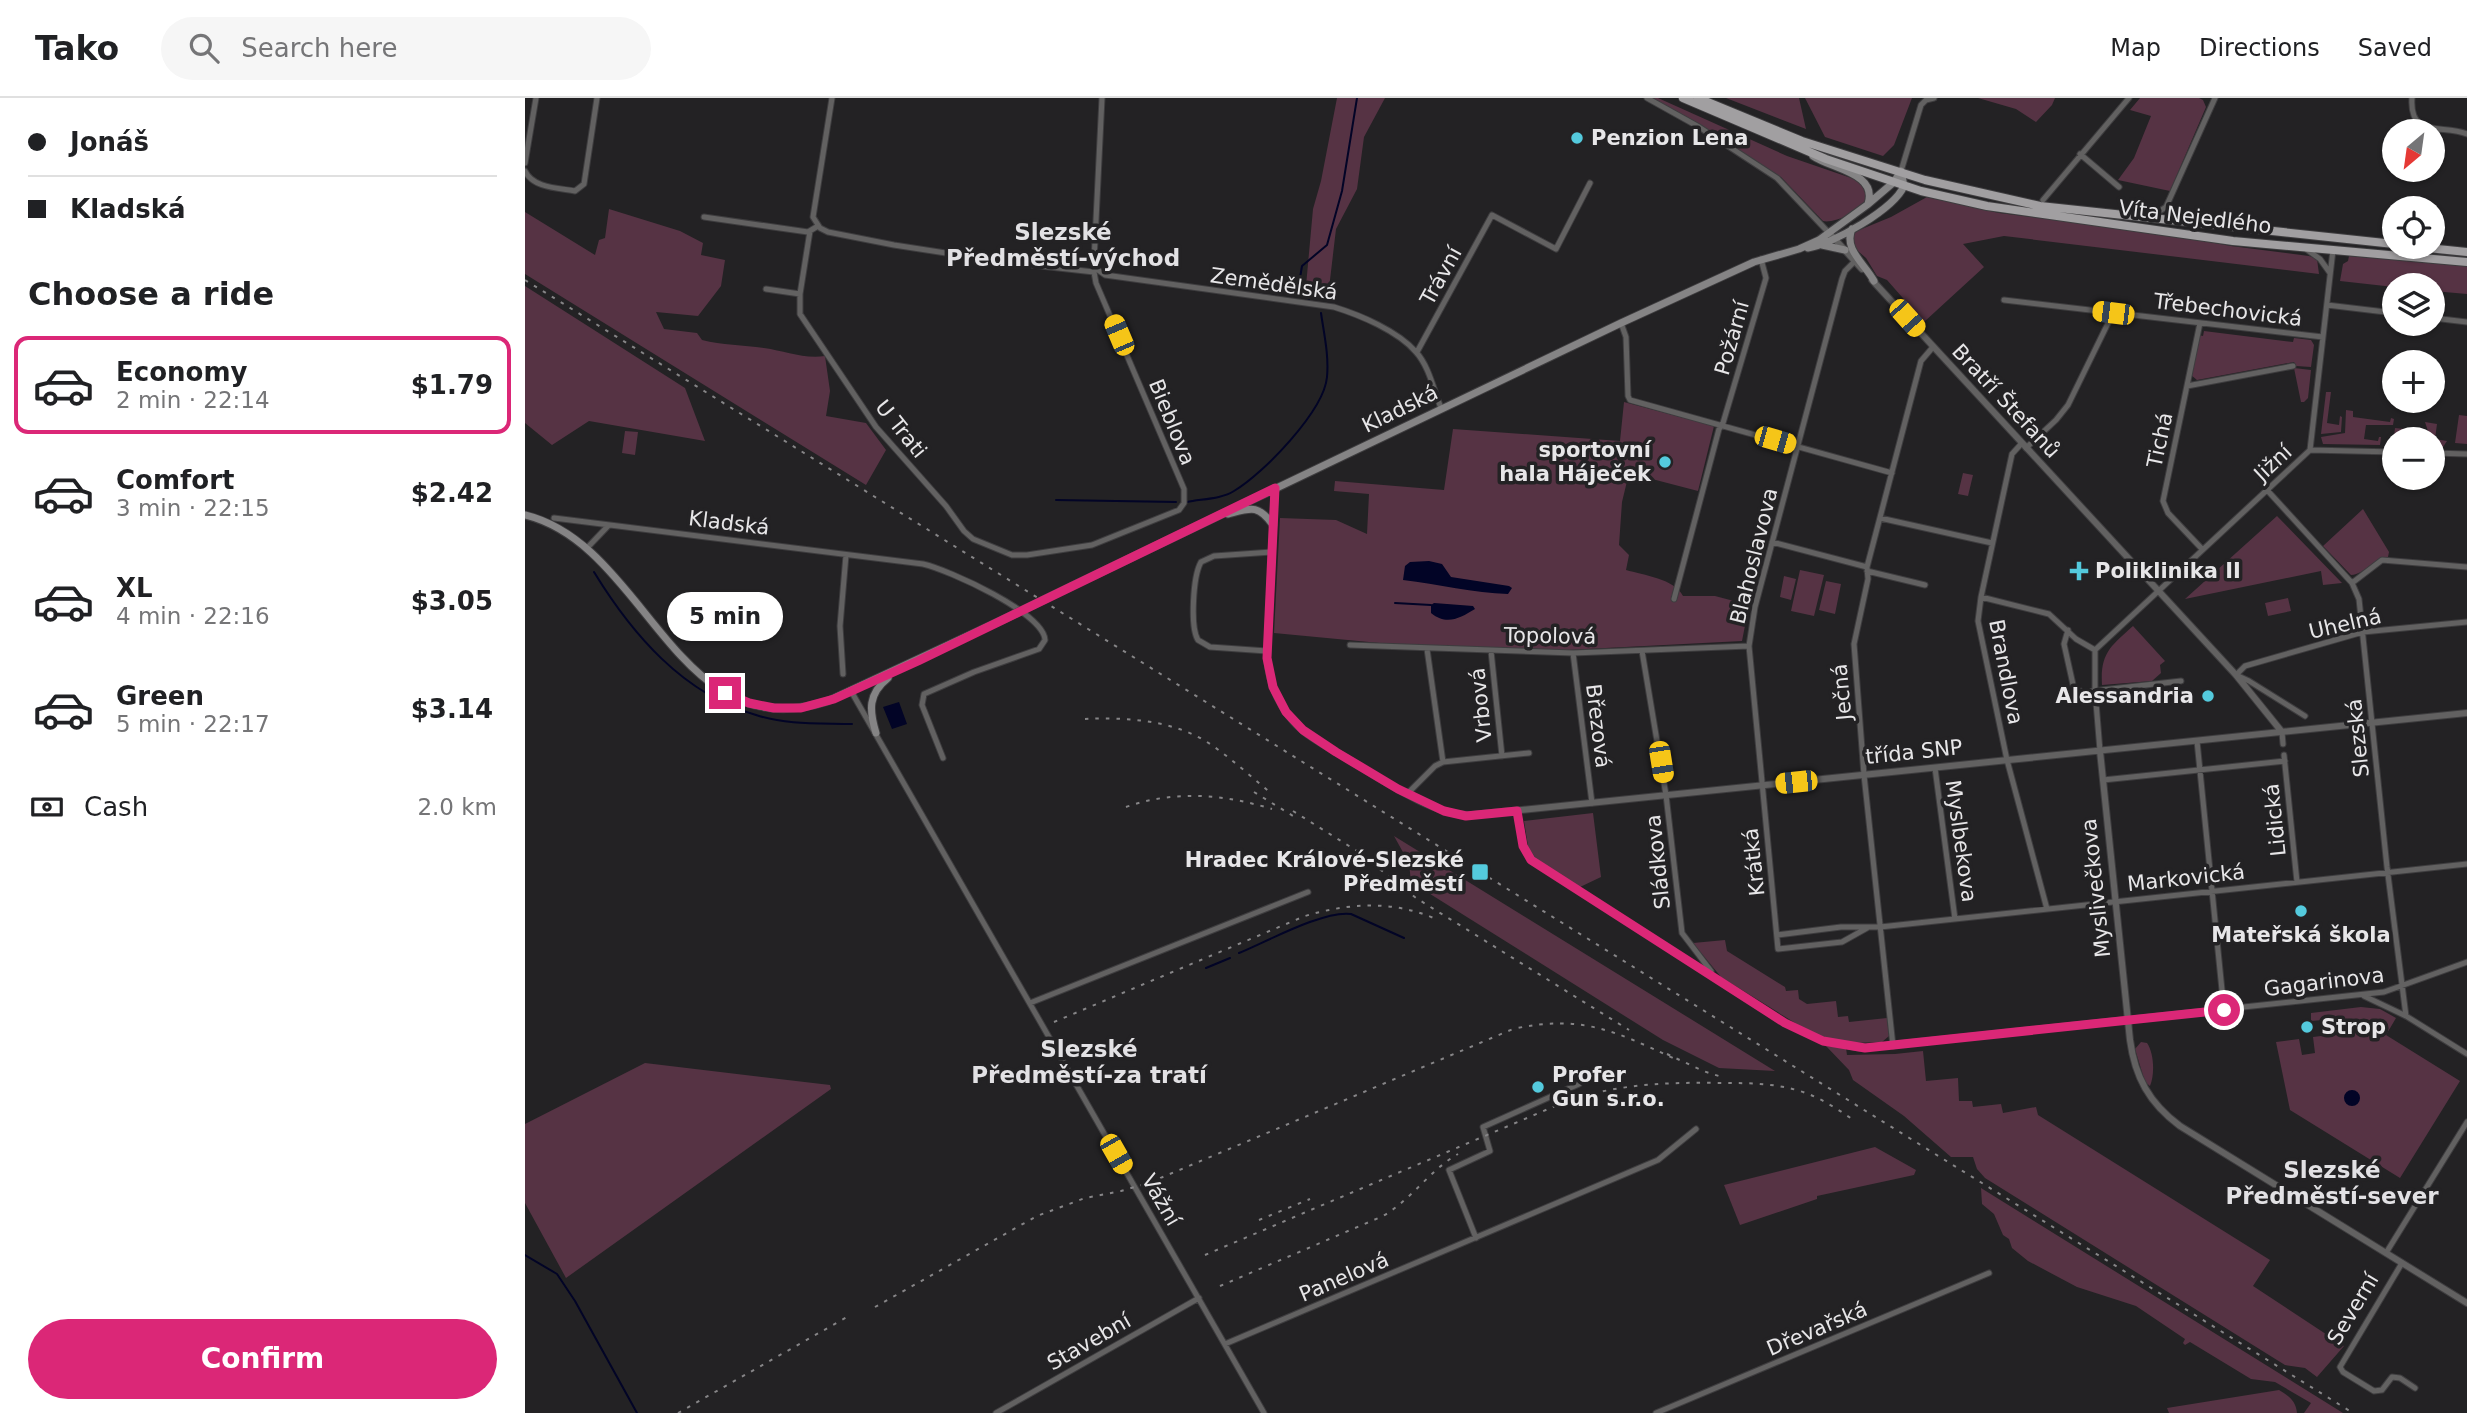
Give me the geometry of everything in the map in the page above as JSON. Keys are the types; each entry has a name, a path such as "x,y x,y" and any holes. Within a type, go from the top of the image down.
{"main road":[{"path":"1683,98 1807,152 1904,186"},
{"path":"1698,98 1802,141 1901,172 1904,186"},
{"path":"1807,152 1828,165 1863,179 1870,194 1867,205"},
{"name":"Kladská","path":"525,515 553,525 587,548 689,665 725,693 758,705 795,708 818,704 897,671 1621,323 1761,259 1821,245 1894,182 1901,172"},
{"name":"Víta Nejedlého","path":"1901,172 2040,206 2382,242"},
{"name":"Kladská","path":"1799,249 1853,228 1896,197 1904,186"},
{"name":"Víta Nejedlého","path":"1904,186 2020,212 2233,240 2467,262"},
{"path":"1853,228 1848,239 1850,248 1874,281"},
{"path":"1821,245 1845,250"},
{"path":"2445,250 2467,252"},
{"path":"1210,519 1251,508 1263,513 1273,525"},
{"path":"876,733 870,712 871,700 878,687 897,671"}],"street":[{"path":"525,163 536,98"},
{"path":"525,171 536,183 575,191 580,189 584,184 597,98"},
{"path":"766,289 800,293 810,232 818,226 813,217 832,98"},
{"name":"Bieblova","path":"1012,555 1092,545 1183,507 1184,489 1096,283 1094,261 1102,98"},
{"name":"Bratří Štefanů","path":"1647,98 1699,127 1777,178 2236,675 2282,732"},
{"path":"1901,172 1921,105 1934,98 1943,101"},
{"path":"2043,200 2129,98"},
{"path":"2412,98 2412,111 2423,126 2467,134"},
{"path":"2134,218 2152,216 2166,207 2213,99"},
{"path":"2080,154 2119,187"},
{"name":"Trávní","path":"1417,352 1492,215 1556,249 1590,183"},
{"path":"704,217 810,232"},
{"name":"Zemědělská","path":"818,226 828,232 894,245 1096,271 1141,281 1334,307 1373,322 1417,352"},
{"path":"2303,247 2320,259 2330,273"},
{"name":"Jižní","path":"2095,650 2310,450 2333,250"},
{"name":"Požární","path":"1674,599 1766,278 1761,259"},
{"name":"Blahoslavova","path":"1762,785 1749,646 1752,620 1842,279 1845,271 1855,261"},
{"name":"U Trati","path":"800,293 800,314 876,426 967,534 1012,555"},
{"name":"Třebechovická","path":"2004,300 2323,337"},
{"path":"2327,305 2382,312"},
{"name":"Brandlova","path":"2047,909 2007,760 1978,621 2012,454 2056,421 2068,405 2113,313"},
{"path":"2445,319 2467,322"},
{"path":"1621,323 1626,337 1629,398 1892,473"},
{"name":"Tichá","path":"2200,323 2163,501 2168,513 2202,549"},
{"name":"Ječná","path":"1893,1046 1864,775 1854,644 1879,518 1921,361 1933,347"},
{"path":"1417,352 1441,408"},
{"path":"2187,386 2293,366"},
{"path":"2310,450 2382,452"},
{"path":"2445,453 2467,454"},
{"path":"1275,488 1267,651 1273,687 1282,707 1294,722 1318,740 1407,794 1435,766 1443,762 1427,649"},
{"name":"Slezská","path":"2267,490 2353,583 2359,599 2406,1016"},
{"name":"Kladská","path":"554,518 923,564 943,569 979,586 1035,621 1045,636 1044,643 1038,649 974,672 924,694 922,705 943,758"},
{"path":"1879,518 1992,543"},
{"path":"587,548 608,526"},
{"path":"1772,542 1925,585"},
{"path":"1267,651 1210,647 1198,640 1193,628 1196,575 1201,562 1213,556 1272,552"},
{"path":"843,674 840,626 846,555"},
{"path":"2353,583 2382,560 2467,567"},
{"path":"1981,597 2049,614 2076,639 2095,650 2100,751"},
{"name":"Uhelná","path":"2236,675 2245,666 2363,632 2467,621"},
{"path":"2068,630 2063,644 2074,690 2084,692 2181,681"},
{"name":"Topolová","path":"1350,645 1573,653 1749,646"},
{"name":"Vrbová","path":"1491,651 1503,756"},
{"name":"Sládkova","path":"1642,651 1666,795 1682,933 1715,977"},
{"name":"Březová","path":"1573,653 1592,803"},
{"path":"2236,675 2305,716"},
{"name":"Vážní","path":"851,691 1264,1413"},
{"name":"třída SNP","path":"1407,794 1459,815 1517,811 2467,713"},
{"path":"2282,732 2283,744"},
{"path":"2197,741 2224,1010"},
{"name":"Myslivečkova","path":"2100,751 2127,1021"},
{"name":"Vrbová","path":"1443,762 1529,753"},
{"name":"Lidická","path":"2200,769 2285,758 2297,881"},
{"name":"Myslbekova","path":"1935,768 1955,919"},
{"path":"2103,779 2200,769"},
{"name":"Krátká","path":"1762,785 1777,935"},
{"name":"Gagarinova","path":"1517,811 1523,846 1531,860 1785,1023 1823,1041 1865,1048 2361,995 2401,988 2467,962"},
{"name":"Markovická","path":"1867,928 1837,942 1778,949 1777,935 1835,928 1867,928 1880,928 2467,864"},
{"path":"1030,1003 1308,892"},
{"path":"1835,928 1840,935 1837,942"},
{"path":"2361,995 2406,1016 2467,1054"},
{"name":"Severní","path":"2127,1021 2132,1059 2138,1077 2148,1095 2165,1114 2467,1303"},
{"path":"1476,1238 1449,1170 1490,1151 1483,1127 1579,1084"},
{"name":"Severní","path":"2386,1253 2467,1122"},
{"name":"Panelová","path":"1225,1344 1658,1160 1696,1129"},
{"path":"2460,1133 2467,1137"},
{"name":"Severní","path":"2402,1263 2340,1367 2343,1372 2374,1391 2382,1390 2392,1377 2400,1378 2415,1388"},
{"name":"Dřevařská","path":"1656,1413 1989,1273"},
{"name":"Stavební","path":"996,1413 1199,1298"}],"shaded area":[{"path":"1337,98 1385,98 1364,137 1357,189 1336,229 1328,297 1305,297 1313,209"},
{"path":"1651,98 1658,98 1787,156 1857,180 1866,188 1866,201 1847,216 1823,221 1781,177"},
{"path":"1726,98 1799,98 1806,129"},
{"path":"1805,98 1912,98 1894,145 1883,156 1825,137"},
{"path":"1978,98 2055,98 2036,122 2016,109"},
{"path":"2140,98 2199,98 2206,107 2170,191 2118,180 2134,158 2151,116 2130,110"},
{"path":"1927,197 1999,213 2156,232 2231,246 2309,256 2317,259 2319,274 2004,236 1963,244 1984,267 1924,322 1887,280 1877,276 1866,258 1851,245 1852,233 1891,217"},
{"path":"609,209 680,231 703,243 701,255 725,260 721,286 698,316 656,312 664,329 697,333 702,340 717,343 764,348 802,356 825,356 830,391 826,416 866,423 886,450 866,485 525,274 525,212 595,255 599,240 605,238"},
{"path":"2349,256 2467,266 2467,294 2445,292 2445,273 2382,273 2382,286 2340,281 2343,264 2348,261"},
{"path":"525,286 685,388 705,441 589,421 552,445 525,423"},
{"path":"2204,331 2293,342 2294,338 2311,340 2314,345 2311,367 2296,366 2294,362 2197,380 2191,375 2199,335 2203,336"},
{"path":"2294,368 2311,370 2308,398 2304,402 2301,402"},
{"path":"2326,392 2331,392 2327,423 2339,425 2340,416 2342,417 2341,432 2321,434"},
{"path":"1624,402 1714,426 1698,491 1629,473 1622,502 1619,545 1629,555 1626,570 1673,585 1683,596 1715,596 1749,605 1742,641 1567,650 1390,644 1274,633 1280,518 1336,520 1367,534 1369,494 1334,491 1335,481 1444,490 1453,429 1620,441"},
{"path":"2346,410 2353,411 2353,417 2390,422 2391,418 2394,419 2393,425 2366,425 2364,439 2378,441 2381,437 2380,445 2323,444 2321,437 2345,433"},
{"path":"2459,415 2467,416 2467,444 2455,443"},
{"path":"2425,422 2437,424 2437,427 2427,427"},
{"path":"625,431 638,432 635,455 622,453"},
{"path":"1963,473 1973,475 1968,496 1958,494"},
{"path":"2363,509 2389,552 2388,557 2351,575 2323,546"},
{"path":"2277,516 2342,583 2323,585 2321,571 2185,599"},
{"path":"1800,570 1824,575 1814,616 1791,611"},
{"path":"1784,576 1796,579 1791,600 1780,597"},
{"path":"1826,581 1841,584 1835,614 1819,610"},
{"path":"2288,598 2291,611 2268,616 2265,603"},
{"path":"2133,626 2165,661 2160,665 2161,673 2152,681 2102,685 2105,658"},
{"path":"1593,813 1601,877 1580,887 1538,861 1529,852 1524,821"},
{"path":"1394,836 1775,1071 1719,1068 1663,1040 1411,882 1409,863"},
{"path":"1725,940 1727,951 1785,987 1786,991 1798,990 1799,999 1807,1004 1836,1001 1838,1017 1848,1016 1849,1022 1887,1018 1889,1036 1882,1042 1853,1043 1824,1038 1808,1031 1721,977 1693,943"},
{"path":"2361,1007 2380,1009 2396,1018 2386,1035 2460,1081 2400,1178 2290,1110 2276,1042 2299,1039 2302,1055 2315,1053 2313,1037 2337,1034 2335,1019 2311,1021 2311,1013"},
{"path":"2141,1042 2147,1043 2152,1058 2153,1076 2150,1086 2145,1082 2135,1049"},
{"path":"1826,1046 1846,1048 1847,1055 1923,1051 1926,1081 1958,1078 1959,1101 1972,1101 1973,1107 2001,1104 2003,1113 2036,1107 2038,1115 2270,1260 2253,1286 2344,1346 2317,1377 2305,1368 2285,1365 1985,1178 1977,1169 1973,1157 1951,1157 1904,1116 1853,1080 1849,1070"},
{"path":"645,1063 830,1085 831,1089 566,1278 525,1203 525,1124"},
{"path":"1875,1147 1916,1170 1914,1175 1817,1196 1817,1199 1740,1225 1724,1185"},
{"path":"1981,1188 2343,1413 2304,1413 2311,1403 2275,1382 2251,1379 2190,1342 2185,1345 2185,1339 2136,1306 2077,1287 2028,1261 2012,1248 1994,1214 1982,1204"},
{"path":"2279,1390 2291,1399 2297,1413 2169,1413 2167,1408"}],"water":[{"path":"1429,561 1442,564 1451,577 1512,588 1508,594 1403,580 1405,566 1410,562"},
{"path":"1431,605 1473,606 1475,609 1459,618 1448,620 1431,613"},
{"path":"899,702 907,724 892,729 883,707"},
{"path":"2352,1090 2360,1098 2352,1106 2344,1098"}],"waterway":[{"path":"1309,300 1300,278 1302,266 1327,245 1342,191 1357,98"},
{"path":"1187,502 1218,497 1234,491 1260,471 1304,424 1323,391 1327,377 1327,353 1321,313"},
{"path":"1056,500 1176,502"},
{"path":"594,572 625,618 643,639 662,659 705,693 767,718 803,723 852,724"},
{"path":"1395,603 1431,605"},
{"path":"1239,953 1311,922 1340,914 1351,914 1404,938"},
{"path":"1206,968 1230,958"},
{"path":"525,1255 557,1274 575,1301 637,1413"}],"railway":[{"path":"525,280 2353,1413"},
{"path":"1085,719 1148,722 1179,729 1207,742 1271,793"},
{"path":"1254,792 1298,819"},
{"path":"1126,807 1162,798 1199,796 1235,800 1272,809"},
{"path":"1293,811 1357,851 1416,898 1629,1030"},
{"path":"1054,1022 1305,916 1354,906 1387,906 1436,919"},
{"path":"875,1307 1037,1216 1085,1198 1151,1182 1513,1029 1559,1023 1597,1028 1634,1040 1675,1059"},
{"path":"1667,1054 1725,1078"},
{"path":"1205,1255 1567,1101 1605,1091 1681,1083 1771,1085 1807,1093 1852,1119"},
{"path":"1220,1286 1383,1216 1458,1154"},
{"path":"1259,1220 1310,1199"},
{"path":"678,1413 847,1317"}],"place":[{"name":"Penzion Lena","path":"1577,138"},
{"name":"sportovní hala Háječek","path":"1665,462"},
{"name":"Poliklinika II","path":"2079,571"},
{"name":"Alessandria","path":"2208,696"},
{"name":"Hradec Králové-Slezské Předměstí","path":"1480,872"},
{"name":"Mateřská škola","path":"2301,911"},
{"name":"Strop","path":"2307,1027"},
{"name":"Profer Gun s.r.o.","path":"1538,1087"}],"district":[{"name":"Slezské Předměstí-východ","path":"1063,245"},
{"name":"Slezské Předměstí-za tratí","path":"1089,1062"},
{"name":"Slezské Předměstí-sever","path":"2332,1183"}],"route":[{"path":"725,693 749,703 774,708 801,708 834,699 1275,488 1268,665 1278,700 1294,722 1308,734 1389,784 1444,811 1466,816 1517,811 1523,846 1531,860 1785,1023 1823,1041 1865,1048 2224,1010"}]}
